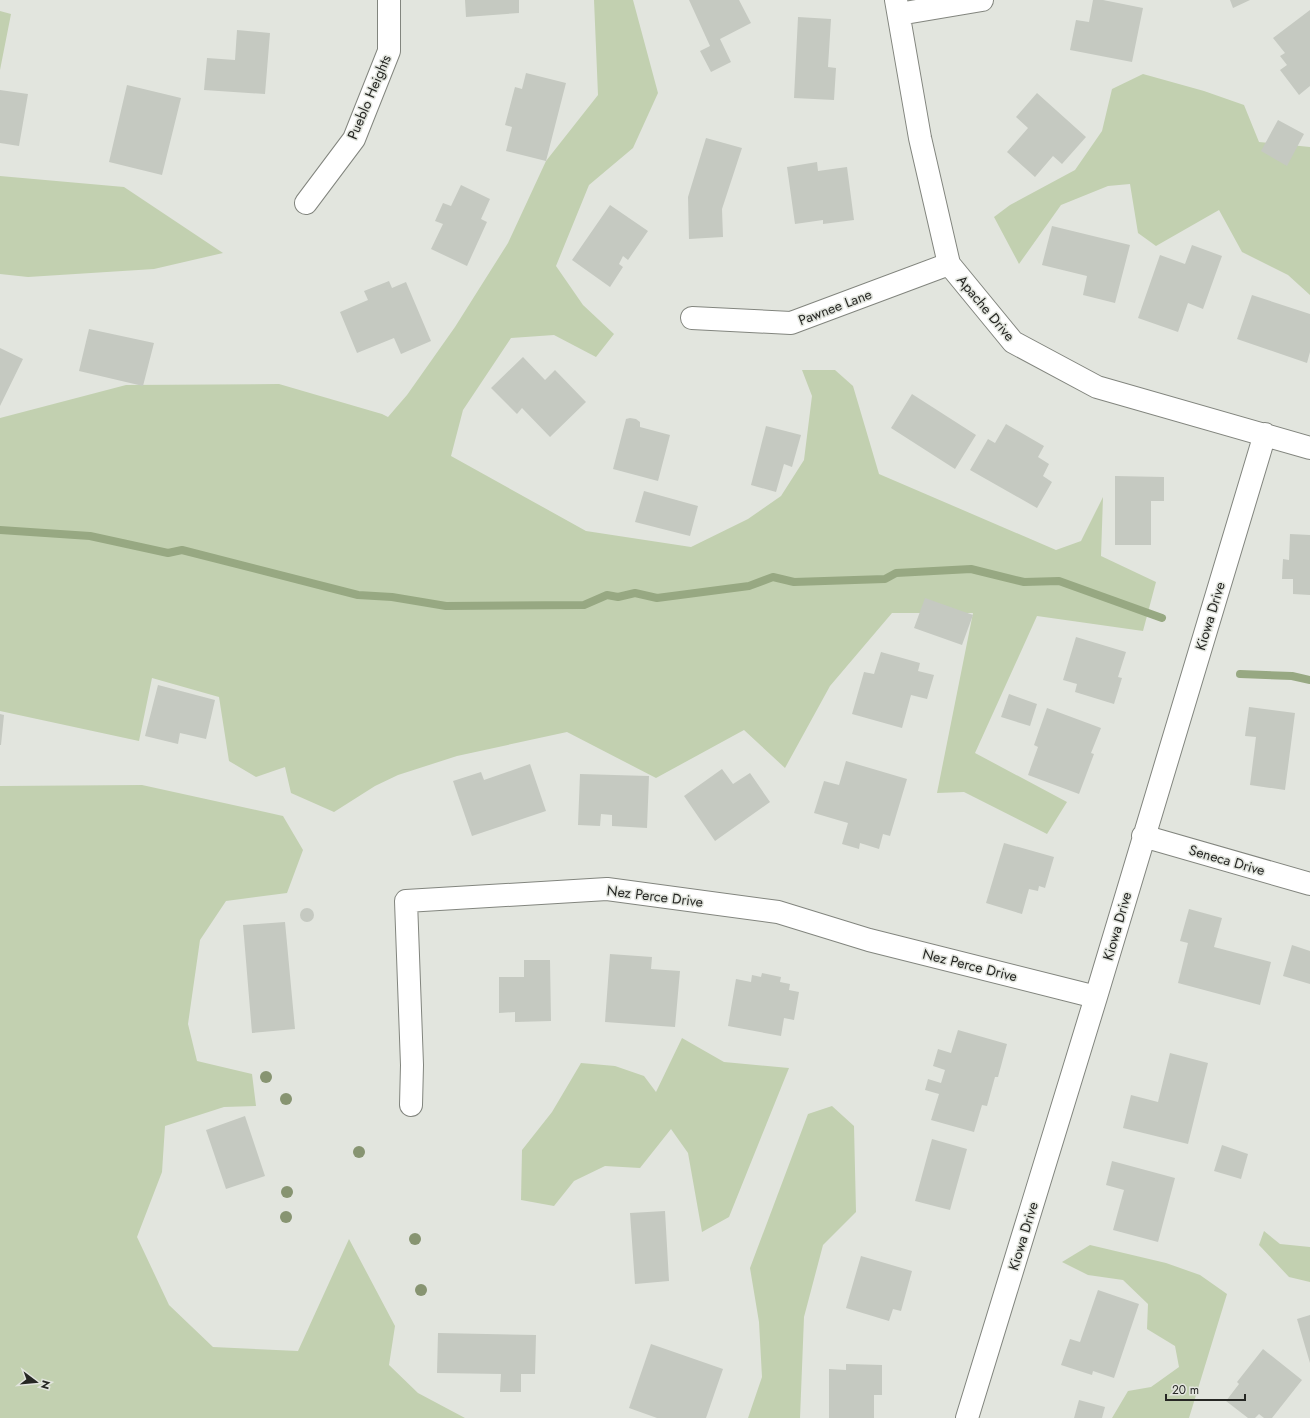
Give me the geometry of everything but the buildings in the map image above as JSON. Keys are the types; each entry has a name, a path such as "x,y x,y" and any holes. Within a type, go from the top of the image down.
{"street":[{"name":"Pueblo Heights","path":"306,203 354,139 389,51 389,0"},
{"name":"Apache Drive","path":"982,0 898,7 920,138 949,264 1013,342 1097,387 1310,448"},
{"name":"Pawnee Lane","path":"692,318 791,323 949,264"},
{"name":"Kiowa Drive","path":"967,1418 1096,997 1143,836 1265,434"},
{"name":"Seneca Drive","path":"1143,836 1310,884"},
{"name":"Nez Perce Drive","path":"411,1105 412,1057 406,901 607,889 778,912 870,940 1096,997"}],"green space":[{"path":"594,0 633,0 658,93 633,148 589,185 556,266 583,305 614,334 596,357 554,335 511,338 463,410 451,456 586,531 691,547 748,519 781,496 804,460 812,396 802,370 835,370 853,386 879,474 1056,550 1081,541 1103,497 1101,556 1156,582 1143,631 1037,616 975,753 1067,802 1047,834 964,792 937,793 973,613 892,613 830,686 785,768 744,730 656,778 567,732 457,756 398,775 375,786 334,812 291,793 285,767 256,777 229,761 219,697 152,678 139,741 0,711 0,418 126,385 279,384 388,417 407,395 455,327 508,243 546,161 598,95"},
{"path":"0,11 11,14 0,70"},
{"path":"1143,74 1204,91 1244,105 1259,142 1310,147 1310,295 1288,275 1242,252 1219,210 1156,246 1138,233 1130,184 1108,186 1061,205 1019,264 994,217 1010,205 1075,170 1102,131 1112,89"},
{"path":"0,176 124,187 223,253 154,269 28,277 0,274"},
{"path":"142,785 283,816 303,850 287,893 226,901 200,940 188,1024 197,1061 252,1074 256,1106 224,1107 165,1126 162,1172 137,1237 169,1305 213,1347 298,1351 349,1239 395,1326 389,1365 418,1393 465,1418 0,1418 0,786"},
{"path":"682,1038 724,1062 789,1068 729,1217 702,1232 688,1153 671,1129 640,1168 605,1166 574,1181 554,1206 521,1200 522,1150 552,1112 581,1063 615,1066 644,1076 656,1092"},
{"path":"832,1106 854,1126 856,1212 823,1245 804,1317 800,1418 748,1418 762,1377 759,1322 750,1268 808,1114"},
{"path":"1264,1231 1280,1244 1310,1247 1310,1282 1289,1277 1259,1245"},
{"path":"1090,1245 1166,1263 1200,1275 1227,1294 1189,1418 1112,1418 1128,1391 1151,1387 1179,1367 1175,1346 1147,1329 1148,1304 1123,1280 1088,1275 1062,1262"}],"waterway":[{"path":"0,530 90,536 168,553 182,550 358,595 392,597 446,606 584,605 607,595 618,597 635,593 657,598 749,586 773,577 794,582 885,579 896,573 971,569 1024,582 1059,581 1162,618"},
{"path":"1240,674 1292,676 1310,680"}]}
